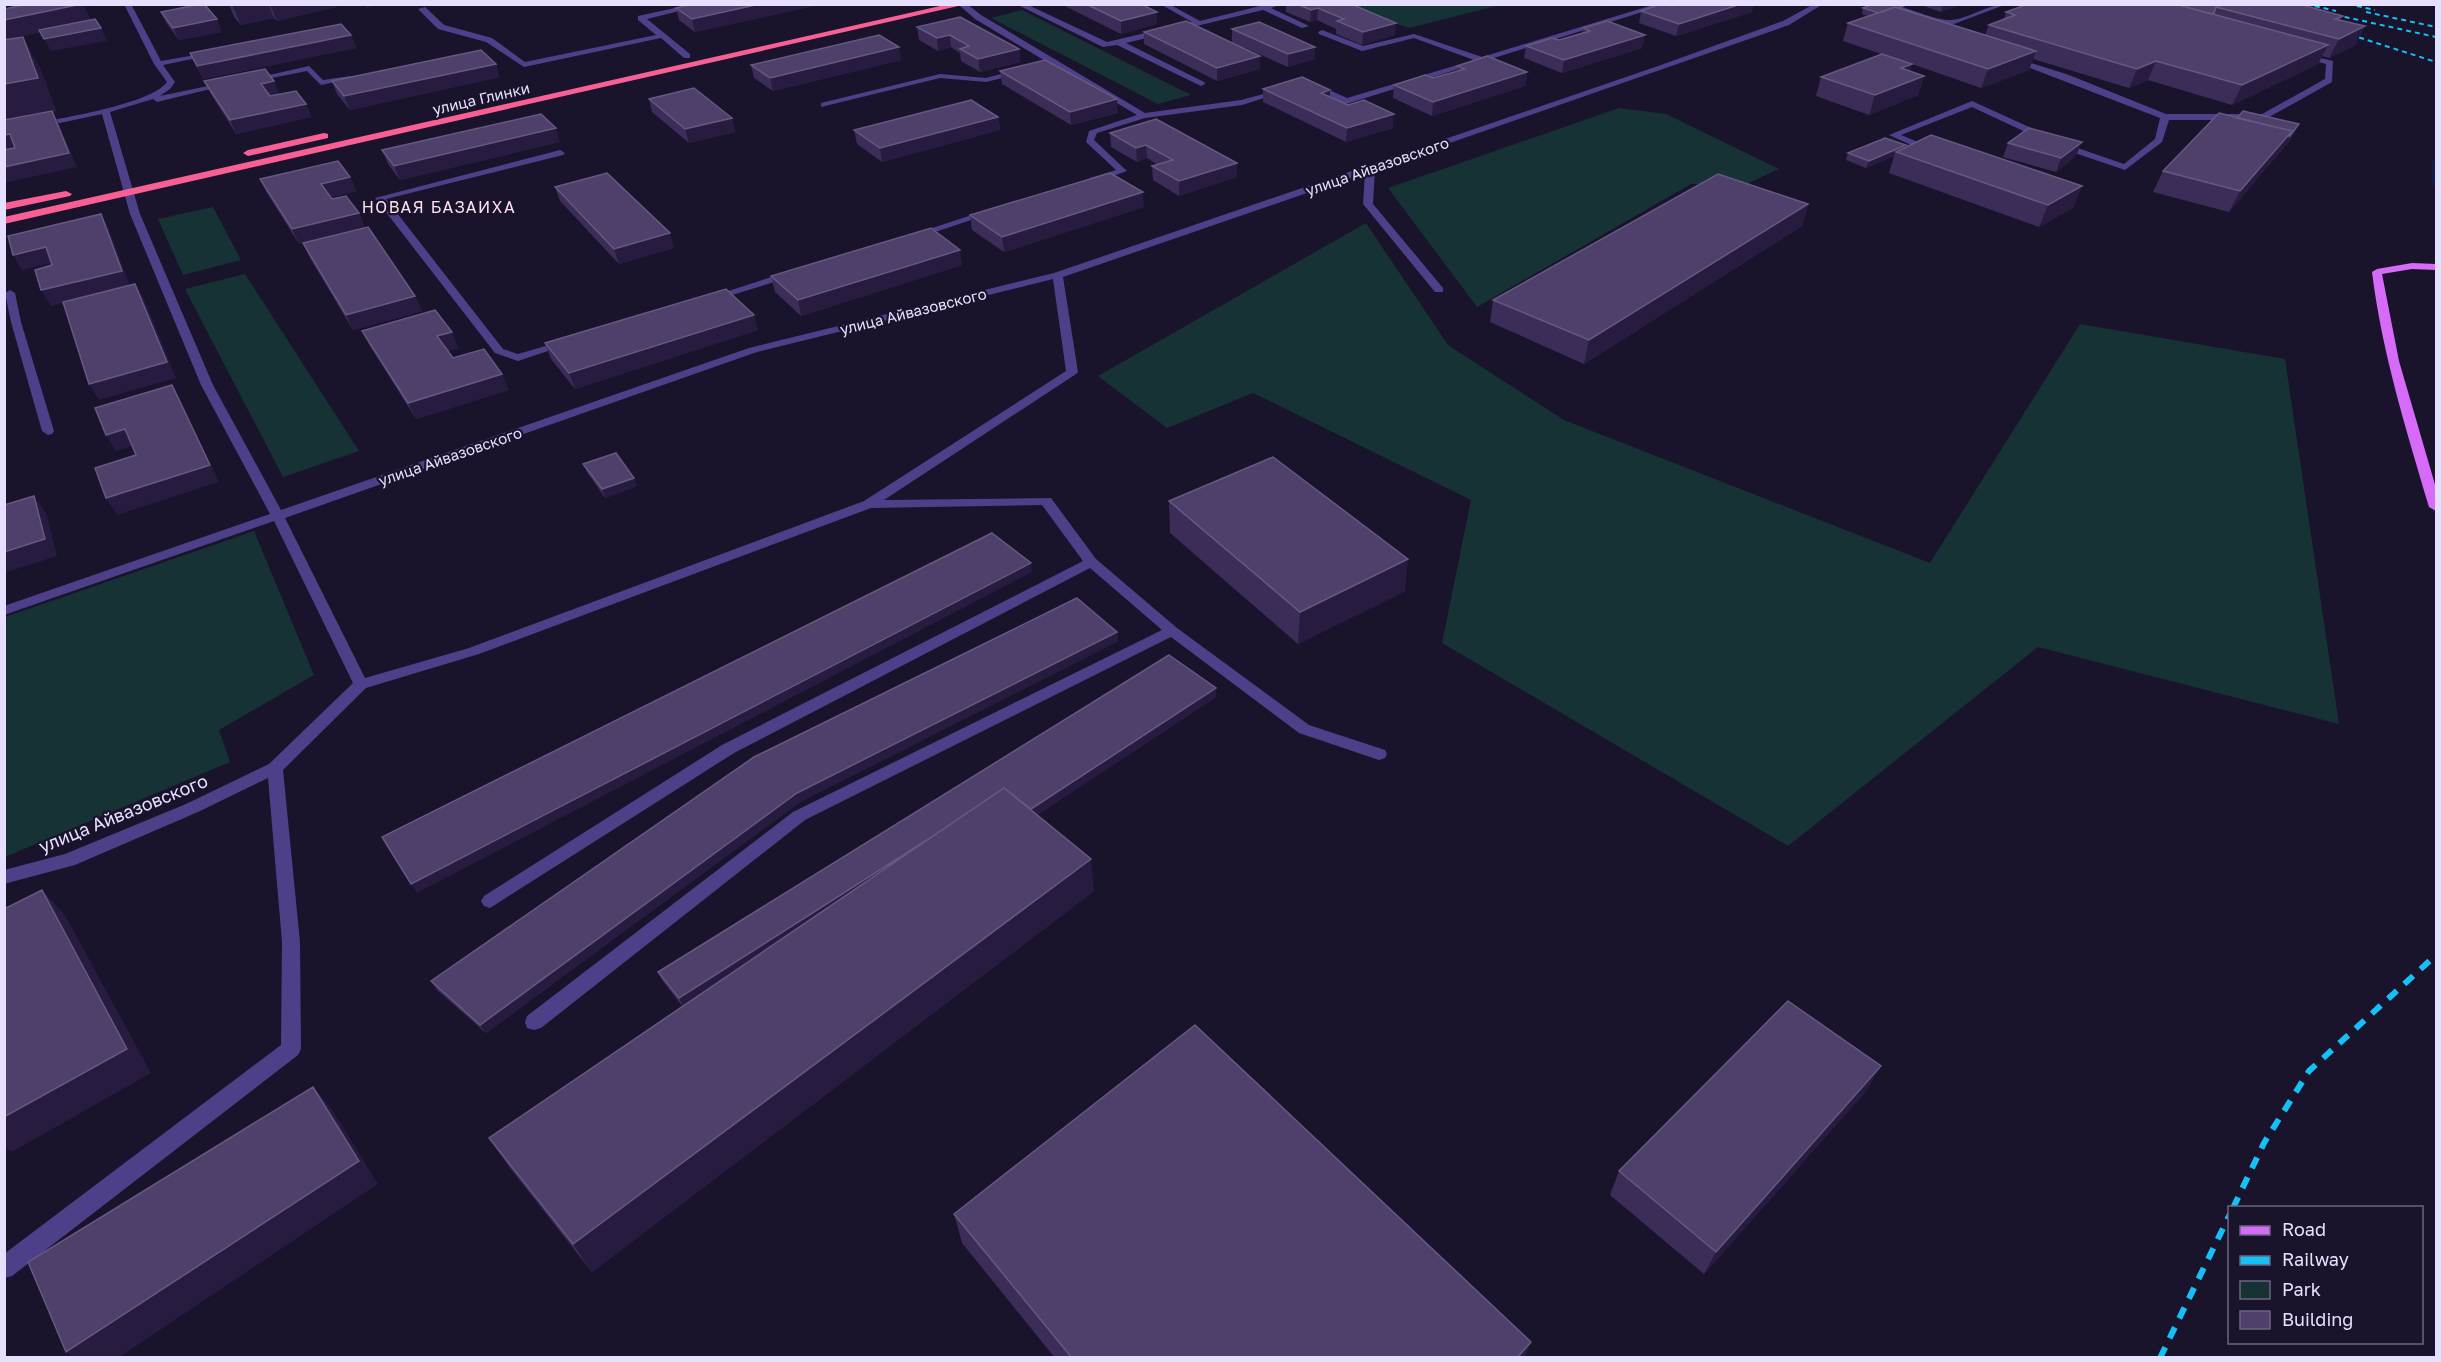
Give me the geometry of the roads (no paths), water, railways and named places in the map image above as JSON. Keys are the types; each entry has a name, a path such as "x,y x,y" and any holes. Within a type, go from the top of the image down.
{"highway":[{"name":"улица Глинки","path":"497,98 917,4"},
{"name":"улица Глинки","path":"4,221 126,184 495,110 963,4"},
{"path":"486,100 495,110"},
{"name":"улица Глинки","path":"418,116 474,103"},
{"path":"236,155 338,133"},
{"path":"4,207 81,190"}],"main road":[{"path":"2436,267 2412,266 2376,272 2383,318 2407,413 2436,507"}],"street":[{"path":"127,4 171,85 140,102"},
{"path":"687,56 641,18 705,4"},
{"path":"963,4 978,18 1144,116"},
{"path":"1019,4 1106,45 1279,4"},
{"path":"1163,4 1199,22"},
{"path":"1088,182 1122,171 1089,140 1093,131 1144,116 1242,102 1309,84 1346,101 1665,4"},
{"name":"улица Айвазовского","path":"4,611 753,350 1058,275 1370,169 1786,23 1820,4"},
{"path":"1885,4 1951,23"},
{"path":"1935,31 2004,4"},
{"path":"1265,8 1305,26"},
{"path":"422,9 441,27 489,40 524,65 662,36"},
{"path":"1322,32 1362,49 1414,36 1482,60"},
{"path":"1118,42 1201,84"},
{"path":"158,64 226,51"},
{"path":"2001,54 2066,77 2165,117 2264,117 2329,80 2330,63 2297,54"},
{"path":"824,105 940,76 986,80 1052,63"},
{"path":"4,132 309,68 321,83 356,76"},
{"path":"1943,156 1893,135 1972,104 2063,146 2125,167 2159,140 2165,117"},
{"path":"105,111 135,214 207,386 278,516 361,684 474,651 869,504 1072,372 1058,275"},
{"path":"560,153 380,198 499,351 518,358 575,340"},
{"path":"1370,169 1368,204 1438,290"},
{"path":"906,238 997,210"},
{"path":"700,301 803,270"},
{"path":"10,293 16,322 48,431"},
{"path":"869,504 1046,501 1091,562 1172,631 1304,729 1379,753"},
{"path":"490,901 728,749 1091,562"},
{"path":"534,1022 800,816 1172,631"},
{"name":"улица Айвазовского","path":"4,877 69,860 192,808 275,768 361,684"},
{"path":"4,1268 291,1049 291,942 275,768"}],"waterway":[{"path":"2436,162 2436,183"}],"railway":[{"path":"2306,4 2336,11"},
{"path":"2348,4 2375,10"},
{"path":"2366,12 2436,27"},
{"path":"2327,13 2436,37"},
{"path":"2342,32 2436,62"},
{"path":"2234,1206 2264,1143 2309,1071 2436,955"},
{"path":"2160,1358 2228,1218"}],"district":[{"name":"НОВАЯ БАЗАИХА","path":"439,207"}]}
